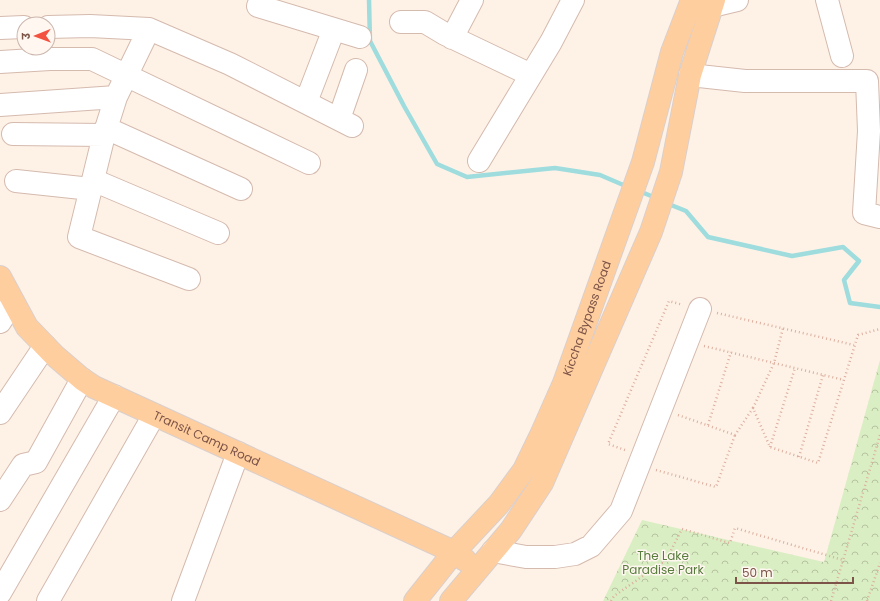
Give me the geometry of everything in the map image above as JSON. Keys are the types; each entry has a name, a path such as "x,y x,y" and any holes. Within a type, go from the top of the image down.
{"main road":[{"path":"451,601 511,530 542,483 651,232 671,172 706,2"},
{"name":"Kiccha Bypass Road","path":"416,601 454,552 499,504 524,470 541,435 564,383 643,162 672,52 706,2"},
{"name":"Transit Camp Road","path":"0,277 27,327 54,355 82,379 94,387 454,552 478,569"}],"street":[{"path":"261,0 258,6 360,37"},
{"path":"452,38 472,0"},
{"path":"480,161 551,42 573,0"},
{"path":"706,2 737,0"},
{"path":"828,0 842,56"},
{"path":"401,22 425,22 452,38 531,75"},
{"path":"56,27 90,26 149,29 230,64 345,122 356,70"},
{"path":"0,28 16,27"},
{"path":"149,29 125,75 116,97 105,132 80,237 189,279"},
{"path":"306,102 334,29"},
{"path":"0,62 50,59 92,59 309,163"},
{"path":"690,75 745,81 867,81 869,131 874,156 864,213 880,216"},
{"path":"0,105 116,97"},
{"path":"13,134 105,132 240,189"},
{"path":"16,181 92,185 218,234"},
{"path":"0,322 13,302"},
{"path":"493,552 526,557 555,557 574,554 591,546 621,511 686,341 700,309"},
{"path":"0,413 45,346"},
{"path":"0,500 23,465 36,462 82,379"},
{"path":"0,593 114,396"},
{"path":"48,601 154,415"},
{"path":"183,601 238,453"}],"path":[{"path":"639,465 716,487 735,435 752,408 774,363 782,328"},
{"path":"752,408 770,447 818,463 858,334 880,329"},
{"path":"686,341 844,380"},
{"path":"708,425 731,352"},
{"path":"770,447 795,368"},
{"path":"799,457 823,375"},
{"path":"660,409 735,435"},
{"path":"831,601 880,435"},
{"path":"611,601 614,596 666,560 682,528 730,542 735,528 843,560"},
{"path":"867,601 880,563"}],"green space":[{"name":"The Lake Paradise Park","path":"880,360 880,601 603,601 642,520 824,562"}],"waterway":[{"path":"369,0 370,41 404,106 437,164 467,177 555,168 600,175 628,187"},
{"path":"639,191 656,198"},
{"path":"666,203 686,211 708,237 792,256 843,247 859,261 844,280 850,303 880,307"}]}
